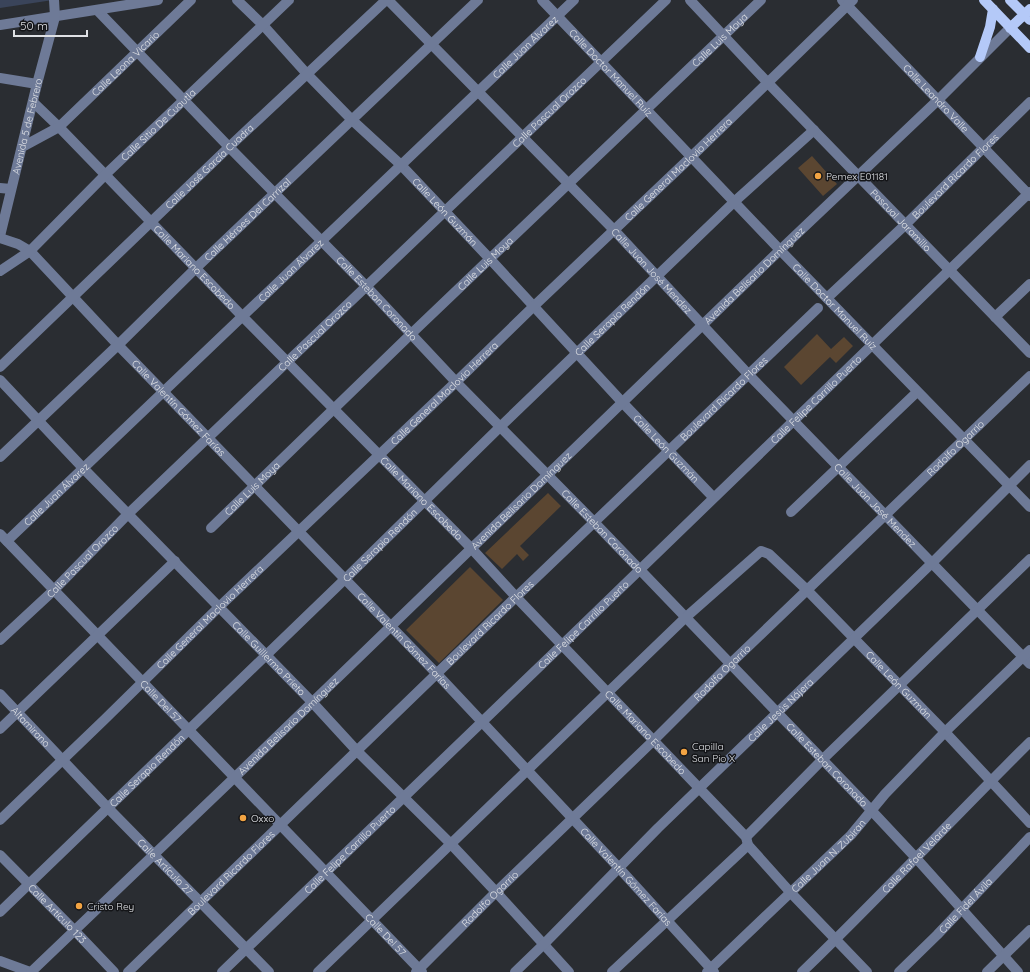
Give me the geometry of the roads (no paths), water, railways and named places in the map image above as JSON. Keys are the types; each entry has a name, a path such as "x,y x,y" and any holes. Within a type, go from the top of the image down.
{"main road":[{"path":"984,0 1030,48"},
{"path":"1010,0 1028,14 1010,28"},
{"path":"980,57 990,28 993,9"}],"street":[{"name":"Avenida 5 de Febrero","path":"0,237 37,84 55,17 54,0"},
{"path":"0,25 158,0"},
{"name":"Calle Leona Vicario","path":"22,147 59,127 191,0"},
{"name":"Calle León Guzmán","path":"237,0 263,25 307,74 352,120 401,164 713,498"},
{"name":"Calle Sitio De Cuautla","path":"0,271 30,251 106,174 290,0"},
{"name":"Calle Juan José Mendez","path":"387,0 614,230 748,374 885,515 978,610 1026,653 1030,664"},
{"name":"Calle José García Cuadra","path":"0,367 229,147 387,0"},
{"name":"Calle Héroes Del Carrizal","path":"0,457 478,0"},
{"name":"Calle Doctor Manuel Ruíz","path":"542,0 780,250 1030,507"},
{"name":"Calle Juan Álvarez","path":"3,537 83,468 574,0"},
{"name":"Calle Pascual Orozco","path":"0,640 54,590 128,514 366,286 446,212 666,0"},
{"name":"Pascual Jaramillo","path":"690,0 768,83 1030,353"},
{"name":"Calle Luis Moya","path":"211,528 645,109 761,0"},
{"name":"Calle General Maclovio Herrera","path":"0,820 219,607 379,456 768,83 848,2"},
{"name":"Calle Leandro Valle","path":"848,2 938,100 1029,194"},
{"name":"Calle Esteban Coronado","path":"97,10 366,286 456,382 594,522 871,810 1018,972"},
{"name":"Avenida Belisario Domínguez","path":"31,972 472,549 780,250 938,100 1010,28"},
{"path":"0,78 37,84"},
{"name":"Calle Mariano Escobedo","path":"33,102 106,174 242,316 472,549 698,788 747,841 791,893 867,972"},
{"name":"Boulevard Ricardo Flores","path":"827,298 905,225 1030,102"},
{"name":"Calle Serapio Rendón","path":"0,912 345,580 500,427 734,202 814,130"},
{"path":"0,188 11,189"},
{"name":"Calle Felipe Carrillo Puerto","path":"222,972 1029,194"},
{"name":"Calle Valentín Gómez Farías","path":"0,237 18,244 30,251 118,345 438,674 668,921 711,971"},
{"path":"995,317 1030,284"},
{"name":"Boulevard Ricardo Flores","path":"128,972 200,901 818,308"},
{"name":"Rodolfo Ogarrio","path":"419,971 572,817 653,741 730,664 1030,376"},
{"name":"Calle Guillermo Prieto","path":"0,380 83,468 312,702 357,751 450,843 569,972"},
{"path":"791,512 917,392"},
{"name":"Calle Jesús Nájera","path":"515,972 698,788 932,563 1030,465"},
{"name":"Calle Del 57","path":"3,537 97,636 235,777 419,971"},
{"name":"Calle León Guzmán","path":"685,618 759,552 764,551 807,590 900,685 1030,823"},
{"path":"612,972 668,921 747,841 822,760 1030,559"},
{"path":"0,729 175,561"},
{"path":"318,972 372,921 450,843 528,770 685,618"},
{"name":"Calle Juan N. Zubiran","path":"711,971 861,825 871,810 885,794 945,732 1026,653"},
{"name":"Altamirano","path":"0,694 62,760"},
{"name":"Calle Rafael Velarde","path":"802,972 836,940 991,780 1030,742"},
{"name":"Calle Artículo 27","path":"62,760 269,972"},
{"name":"Calle Fidel Ávila","path":"898,972 937,935 960,909 1030,837"},
{"name":"Calle Artículo 123","path":"0,855 114,972"},
{"path":"987,972 1030,930"},
{"path":"0,961 31,972"}],"place":[{"name":"Pemex E01181","path":"818,176"},
{"name":"Capilla San Pio X","path":"684,752"},
{"name":"Oxxo","path":"243,818"},
{"name":"Cristo Rey","path":"79,906"}]}
